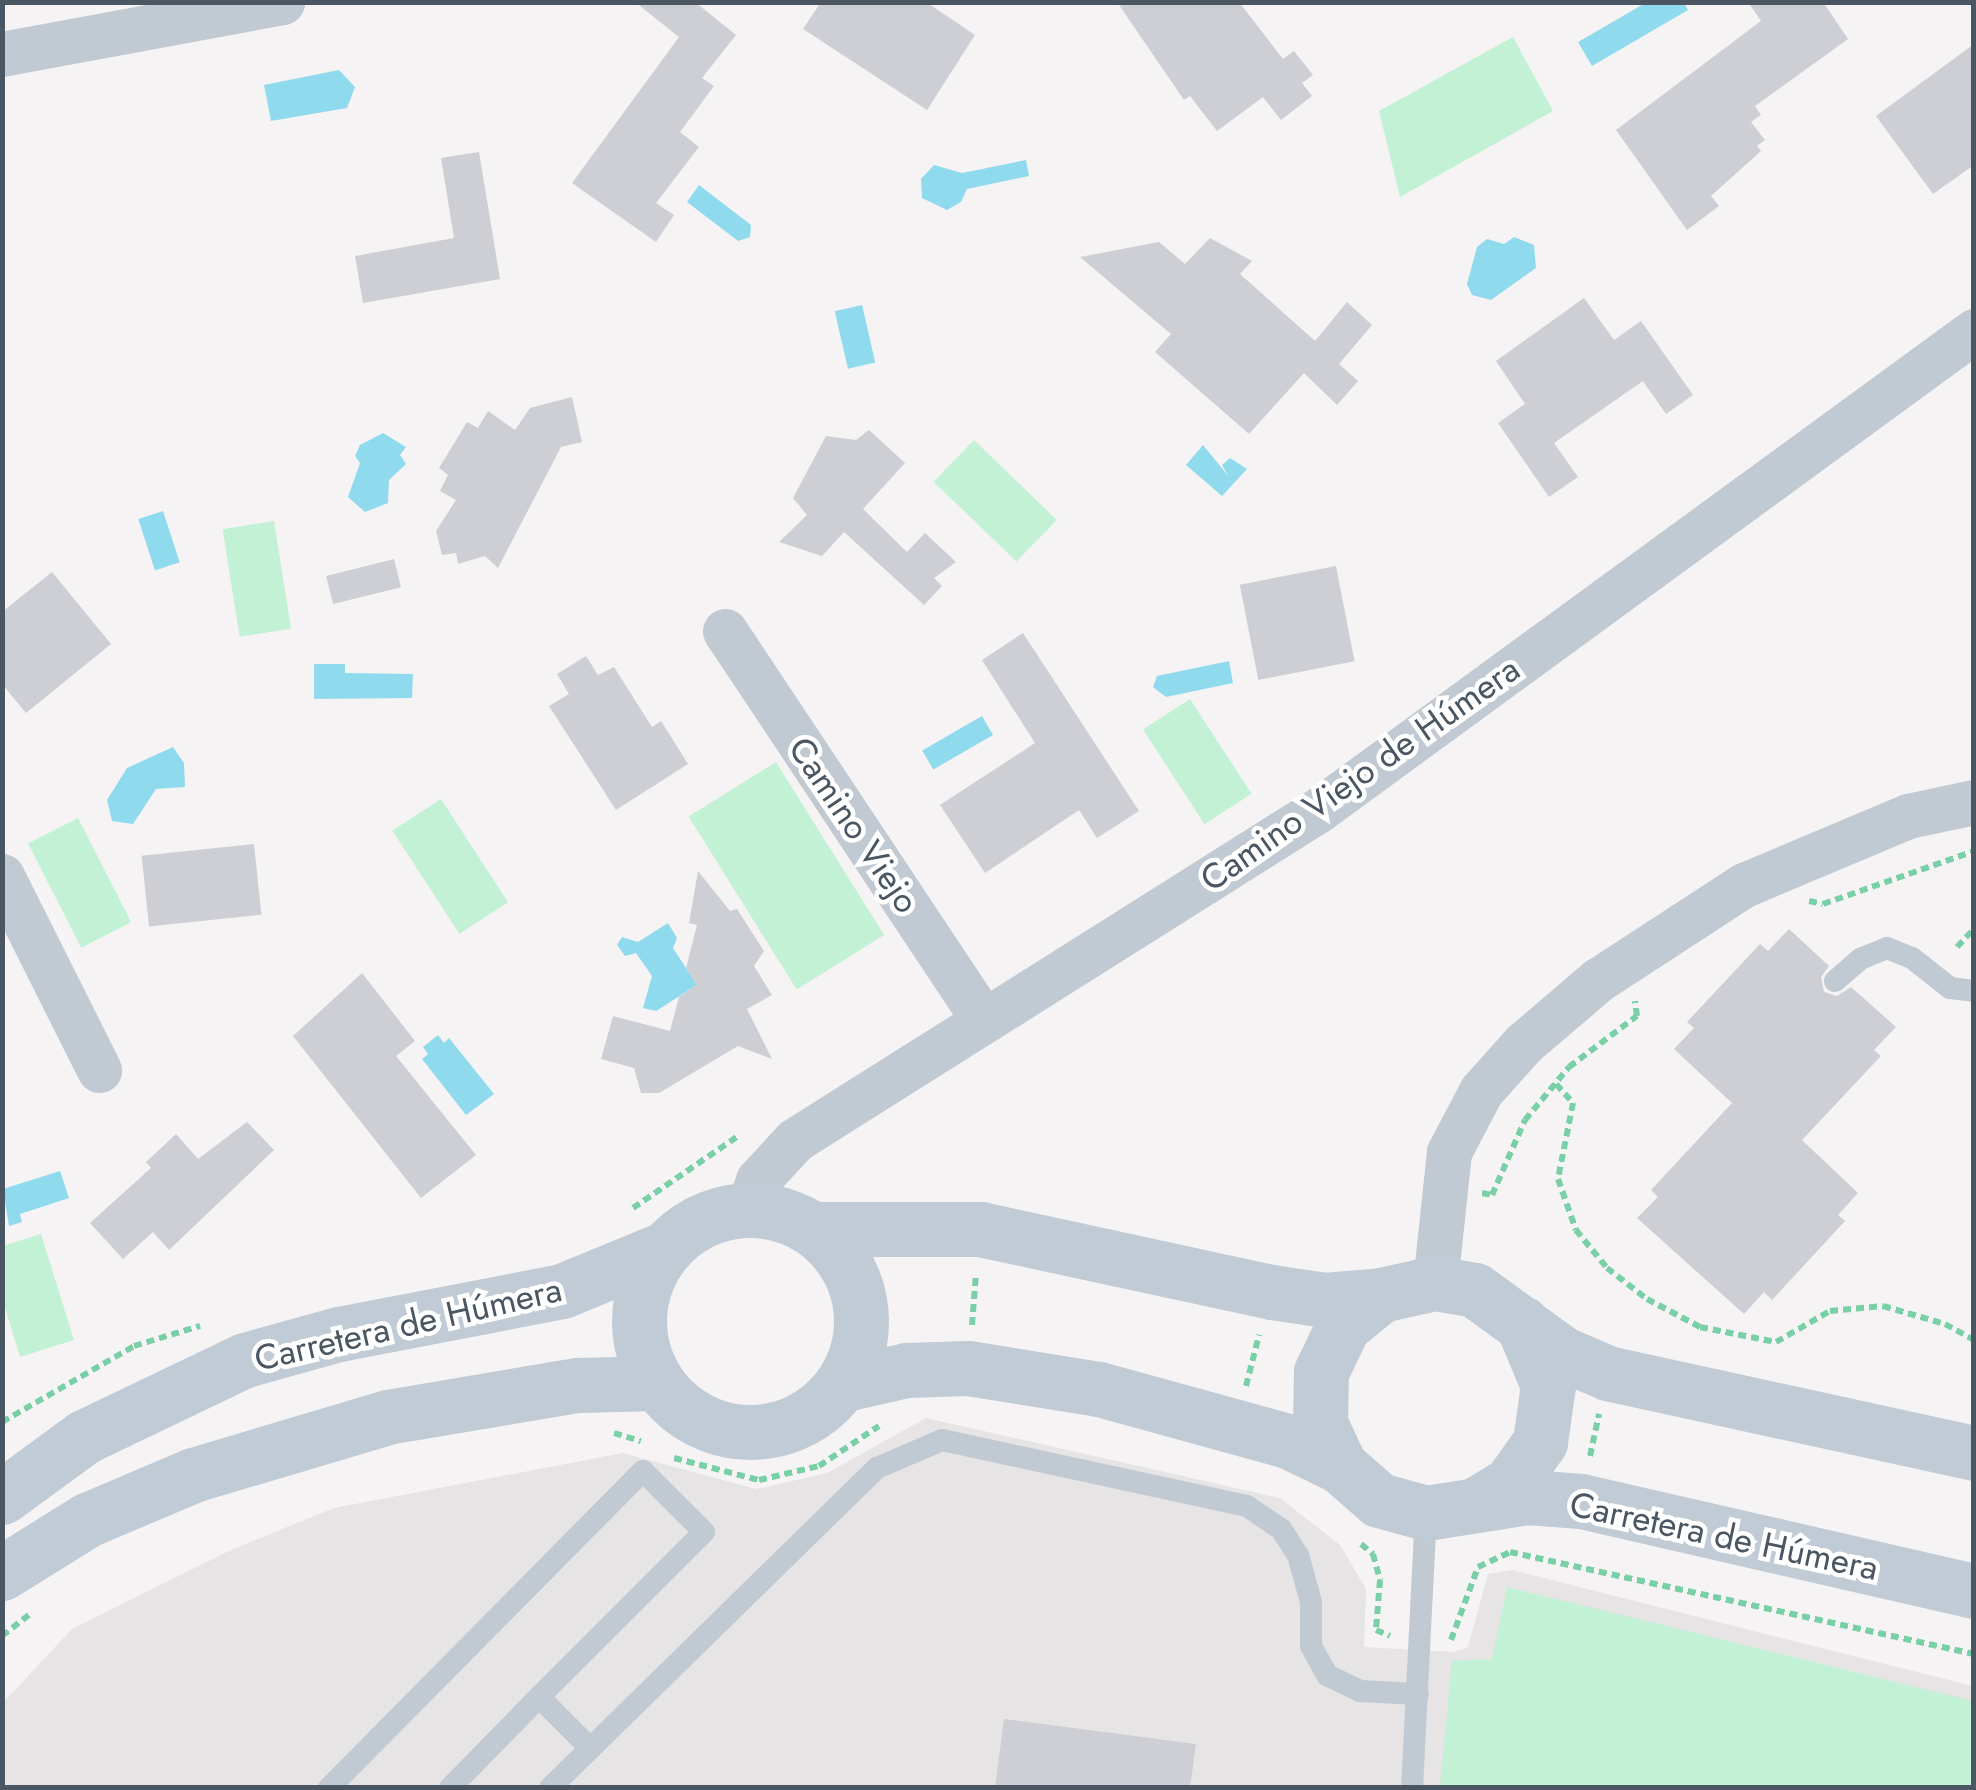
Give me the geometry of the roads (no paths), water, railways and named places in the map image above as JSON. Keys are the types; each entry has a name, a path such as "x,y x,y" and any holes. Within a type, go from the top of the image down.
{"street":[{"path":"2,54 282,2"},
{"name":"Camino Viejo de Húmera","path":"748,1208 758,1180 795,1140 1317,811 1974,331"},
{"name":"Camino Viejo","path":"725,630 983,1020"},
{"path":"1436,1282 1449,1152 1482,1091 1524,1044 1598,980 1744,884 1908,816 1974,802"},
{"path":"2,876 99,1070"},
{"path":"816,1228 859,1287 862,1337 845,1384 818,1412 790,1425 736,1433 696,1420 656,1382 638,1323 646,1279 643,1232 748,1208 786,1214 816,1228 980,1229 1271,1292 1325,1300 1381,1295 1436,1282 1474,1290 1563,1354 1608,1372 1974,1453"},
{"name":"Carretera de Húmera","path":"2,1497 84,1437 245,1360 340,1334 562,1291 643,1232"},
{"path":"1340,1466 1320,1423 1321,1372 1343,1326 1381,1295"},
{"path":"845,1384 906,1370 968,1368 1099,1389 1235,1425 1340,1466 1379,1500 1449,1510 1510,1484 1540,1442 1548,1385 1522,1323"},
{"path":"24,1587 86,1520 193,1475 387,1417 577,1385 656,1382"},
{"name":"Carretera de Húmera","path":"1449,1510 1528,1497 1581,1501 1974,1591"}],"lane":[{"path":"1834,981 1860,959 1887,948 1912,958 1950,988 1974,991"},
{"path":"550,1788 877,1468 942,1440 1248,1506 1281,1529 1298,1556 1311,1602 1310,1646 1327,1676 1360,1691 1418,1694"},
{"path":"329,1788 643,1471 704,1532 450,1788"},
{"path":"1412,1788 1422,1638 1449,1510"},
{"path":"539,1697 589,1747"}],"water":[{"path":"1647,2 1684,3 1688,10 1592,66 1578,42"},
{"path":"339,70 355,87 347,108 271,121 264,85"},
{"path":"1026,160 1029,176 967,189 961,202 947,210 922,198 921,179 934,165 962,173"},
{"path":"699,185 751,225 750,237 738,241 687,202"},
{"path":"1514,237 1534,245 1536,268 1491,300 1472,295 1467,284 1477,247 1487,239 1504,244"},
{"path":"862,305 875,362 848,369 835,311"},
{"path":"383,433 406,447 400,455 406,464 389,480 388,503 365,512 348,497 360,463 355,456 360,445"},
{"path":"1203,445 1229,477 1222,465 1230,458 1247,469 1222,496 1186,465"},
{"path":"163,511 180,562 155,570 138,519"},
{"path":"1229,661 1233,683 1166,697 1153,687 1157,676"},
{"path":"314,664 345,664 345,673 413,674 412,698 314,699"},
{"path":"982,716 993,735 933,770 922,750"},
{"path":"173,747 184,763 185,787 156,789 133,824 112,821 107,800 127,768"},
{"path":"668,923 677,938 673,948 697,985 656,1011 643,1008 652,976 636,953 625,956 617,945 622,937 638,942"},
{"path":"438,1035 444,1043 449,1038 494,1094 466,1115 422,1059 428,1054 423,1047"},
{"path":"60,1171 69,1198 20,1214 22,1222 9,1226 3,1189"}]}
